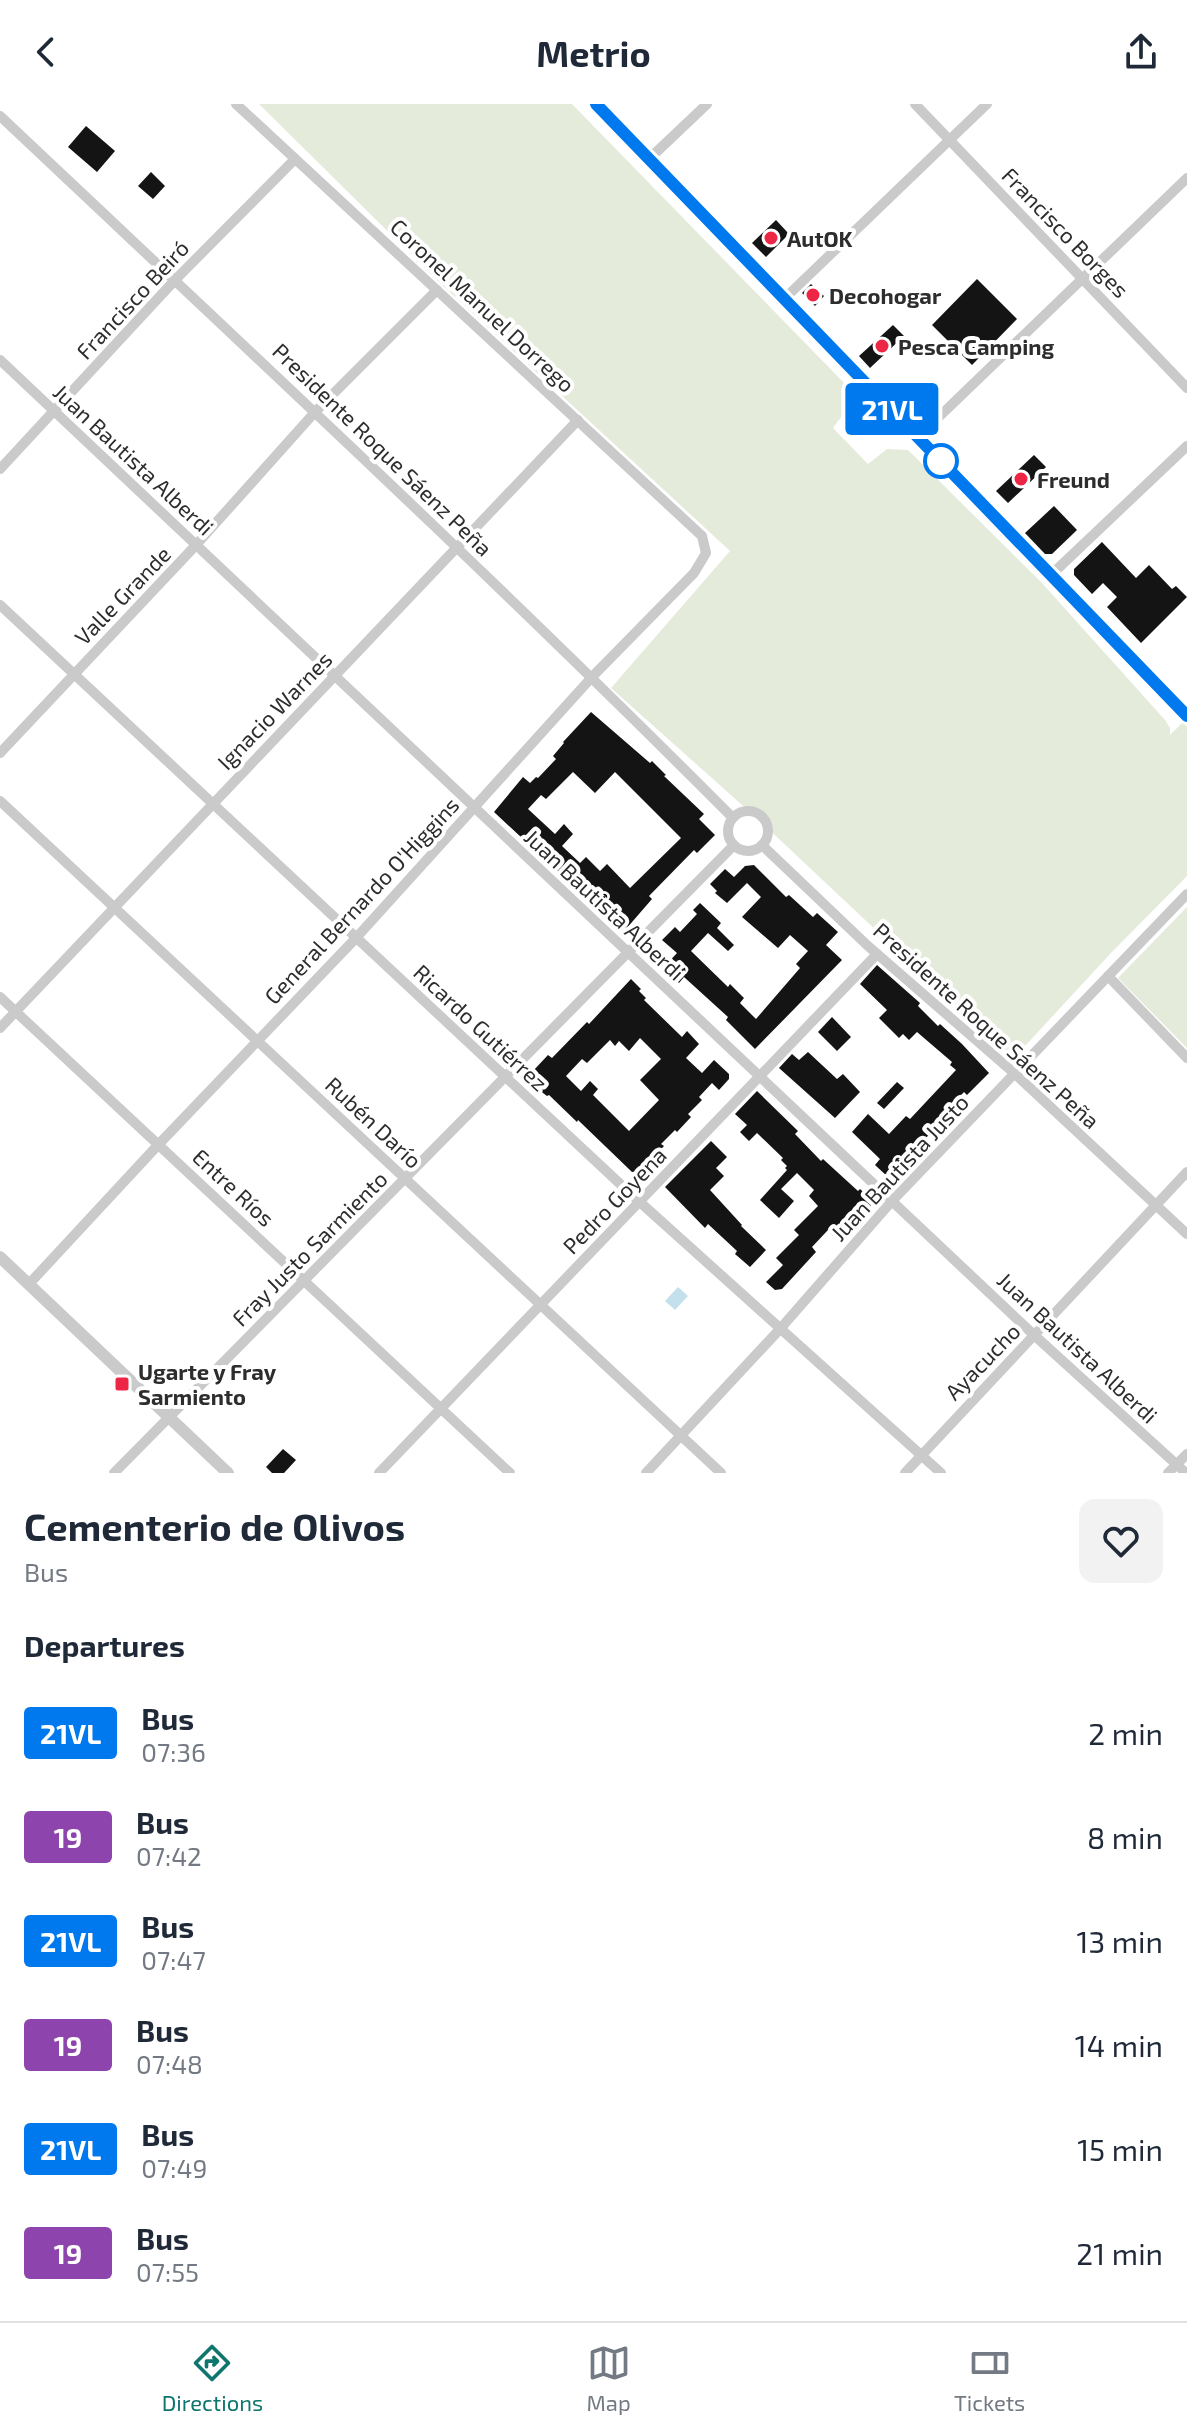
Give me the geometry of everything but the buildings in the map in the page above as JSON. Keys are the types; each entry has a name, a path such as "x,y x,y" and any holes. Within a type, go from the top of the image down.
{"street":[{"name":"Coronel Manuel Dorrego","path":"236,104 702,536"},
{"path":"596,104 1186,712"},
{"path":"648,160 707,104"},
{"name":"Francisco Borges","path":"915,104 1187,388"},
{"path":"784,299 987,104"},
{"name":"Presidente Roque Sáenz Peña","path":"0,116 592,677 732,817"},
{"name":"Francisco Beiró","path":"0,469 175,280 295,159"},
{"path":"918,437 1187,178"},
{"name":"Valle Grande","path":"0,753 196,545 315,412 437,290"},
{"name":"Juan Bautista Alberdi","path":"0,360 1034,1335 1186,1473"},
{"name":"Ignacio Warnes","path":"0,1028 578,420"},
{"path":"1051,575 1187,446"},
{"name":"General Bernardo O'Higgins","path":"29,1284 356,938 592,677 694,573 706,553 702,536"},
{"name":"Ricardo Gutiérrez","path":"0,605 640,1202 941,1473"},
{"name":"Rubén Darío","path":"0,801 721,1473"},
{"path":"744,811 754,811 762,816 768,828 762,845 745,851 734,845 728,835 732,817 744,811"},
{"name":"Fray Justo Sarmiento","path":"114,1473 734,845"},
{"name":"Presidente Roque Sáenz Peña","path":"762,845 877,954 1014,1073 1187,1234"},
{"name":"Juan Bautista Justo","path":"646,1473 780,1329 892,1201 1187,894"},
{"name":"Pedro Goyena","path":"379,1473 877,954"},
{"path":"1108,976 1187,1058"},
{"name":"Entre Ríos","path":"0,997 510,1473"},
{"name":"Ayacucho","path":"905,1473 1187,1172"},
{"path":"0,1257 228,1473"},
{"path":"1168,1473 1187,1454"}],"green space":[{"path":"259,104 572,104 850,389 848,406 833,428 868,464 887,449 908,450 1042,583 1165,720 1170,735 1183,722 1187,727 1187,876 1013,1059 760,821 611,688 730,551 441,284"},
{"path":"1187,907 1187,1048 1118,978"}],"water":[{"path":"678,1287 688,1296 675,1310 665,1301"}],"bus line":[{"name":"21VL","path":"596,104 1187,716"}],"place":[{"name":"AutOK","path":"771,238"},
{"name":"Decohogar","path":"813,295"},
{"name":"Pesca Camping","path":"882,346"},
{"name":"Freund","path":"1021,479"},
{"name":"Ugarte y Fray Sarmiento","path":"122,1384"}]}
